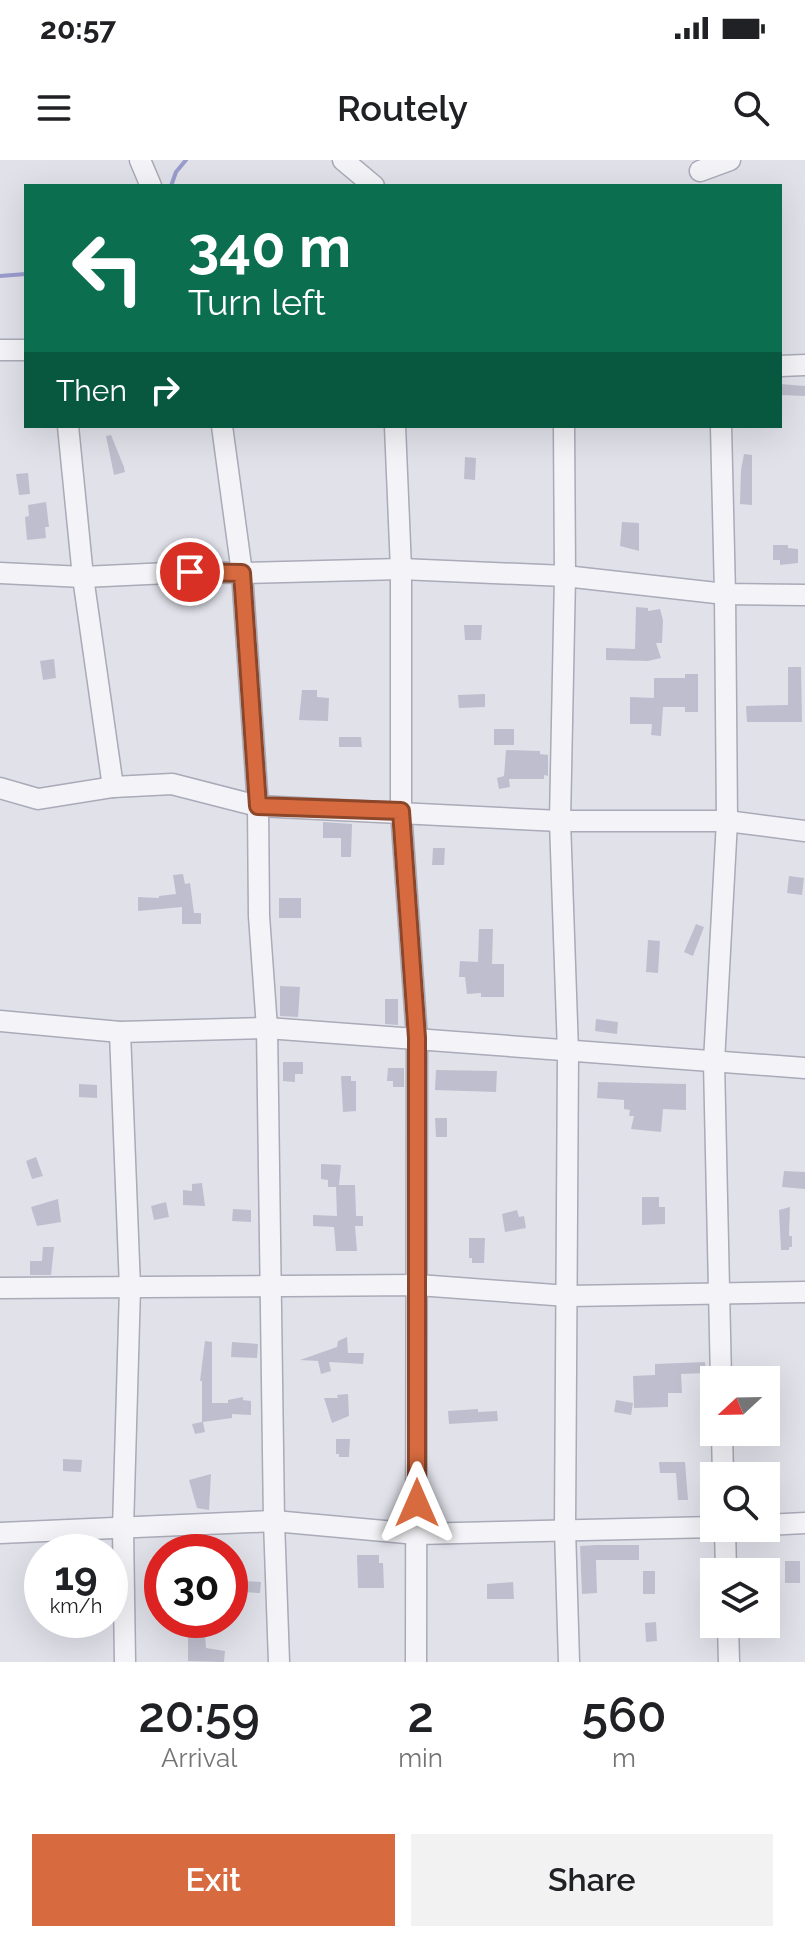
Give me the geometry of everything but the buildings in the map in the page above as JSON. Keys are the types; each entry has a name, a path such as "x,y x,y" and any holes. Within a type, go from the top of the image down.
{"street":[{"path":"140,160 150,184"},
{"path":"343,160 372,184"},
{"path":"700,172 730,160"},
{"path":"0,350 24,350"},
{"path":"782,366 805,365"},
{"path":"68,428 83,577 113,787"},
{"path":"222,428 242,573 258,806 259,916 267,1028 279,1662"},
{"path":"395,428 401,569 401,811 417,1038 416,1662"},
{"path":"564,428 565,576 560,821 568,1052 565,1529 569,1662"},
{"path":"721,428 727,821 714,1062 721,1366"},
{"path":"0,573 83,577 401,569 565,576 725,594 805,595"},
{"path":"0,788 38,799 113,787 172,784 258,806 560,821 727,821 805,831"},
{"path":"0,1021 120,1032 267,1028 805,1068"},
{"path":"120,1032 130,1288 123,1529 125,1662"},
{"path":"0,1288 418,1285 568,1296 718,1291 805,1292"},
{"path":"0,1533 274,1521 417,1534 700,1527"},
{"path":"780,1524 805,1523"},
{"path":"728,1638 729,1662"}],"waterway":[{"path":"172,184 176,172 186,160"},
{"path":"0,276 24,274"}],"route":[{"path":"190,572 242,573 258,806 401,811 417,1038 417,1503"}]}
